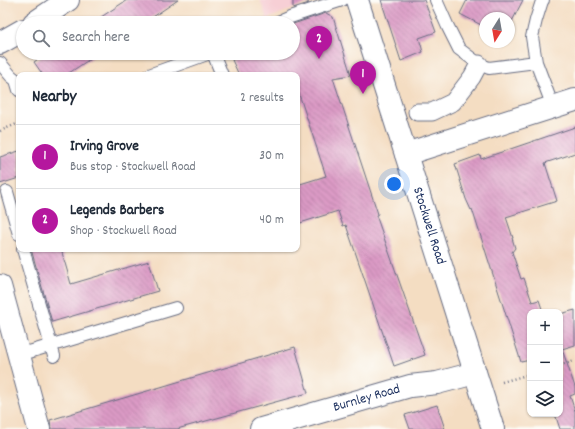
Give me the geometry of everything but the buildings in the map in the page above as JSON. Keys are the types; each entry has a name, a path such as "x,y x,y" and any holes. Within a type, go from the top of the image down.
{"main road":[{"path":"44,16 68,0"},
{"name":"Stockwell Road","path":"357,0 493,429"},
{"path":"0,43 16,34"},
{"path":"406,154 575,100"},
{"path":"0,286 39,429"},
{"name":"Burnley Road","path":"261,429 410,386 437,383 474,373"}],"street":[{"path":"417,112 432,112 453,102 472,77 479,64"}],"lane":[{"path":"293,16 342,0"},
{"path":"436,0 459,49 479,64 489,68 536,62"},
{"path":"543,0 532,37 536,62 553,107"},
{"path":"157,72 191,60"},
{"path":"216,60 221,72"},
{"path":"0,63 16,80"},
{"path":"7,192 16,224"},
{"path":"24,252 52,351"},
{"path":"18,355 52,351 176,308"}],"path":[{"path":"0,131 16,124"},
{"path":"563,364 575,361"},
{"path":"503,382 527,375"}],"shaded area":[{"path":"260,0 314,0 274,16 266,16"}],"place":[{"name":"Legends Barbers","path":"319,59"},
{"name":"Irving Grove","path":"363,94"}]}
